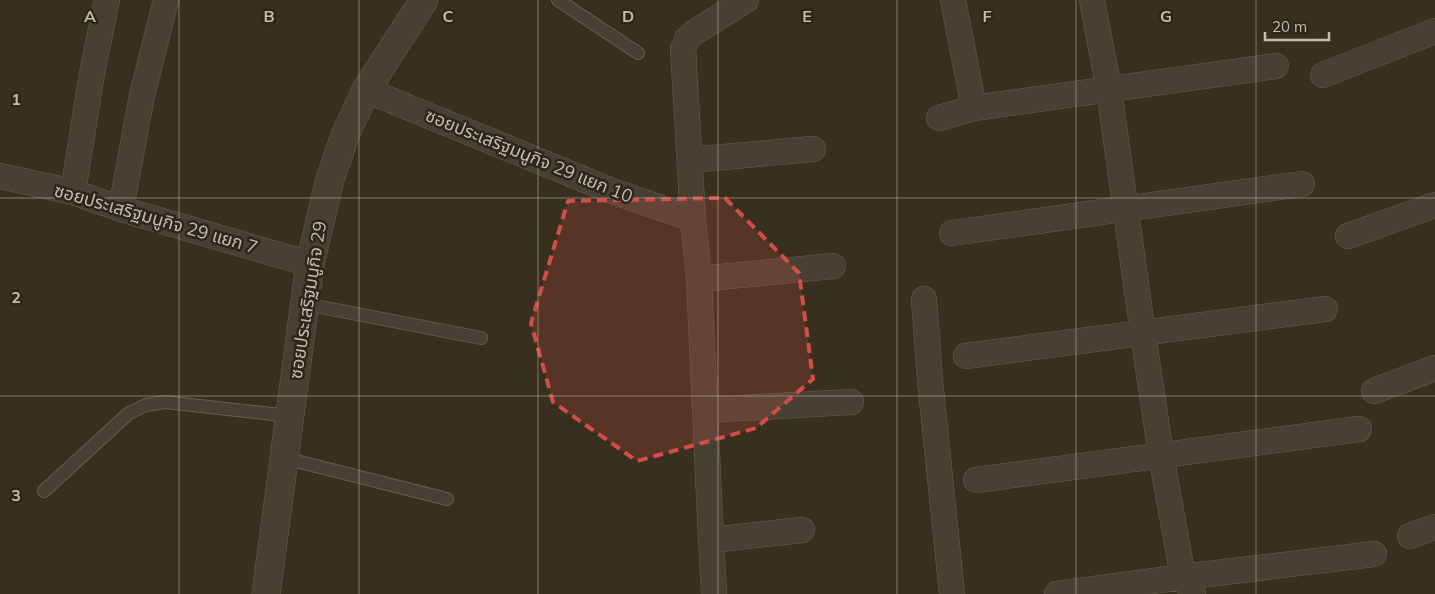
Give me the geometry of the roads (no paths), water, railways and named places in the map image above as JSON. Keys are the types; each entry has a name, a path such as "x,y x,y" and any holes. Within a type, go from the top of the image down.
{"street":[{"path":"73,192 92,73 107,0"},
{"path":"121,209 142,95 166,0"},
{"name":"ซอยประเสริฐมนูกิจ 29","path":"266,594 310,264 330,179 346,133 366,90 424,0"},
{"path":"714,594 710,540 700,278 693,219 682,49 695,32 746,0"},
{"path":"953,0 974,108"},
{"path":"1092,0 1110,90 1161,455 1188,586"},
{"path":"1323,75 1435,31"},
{"path":"939,118 974,108 1276,66"},
{"name":"ซอยประเสริฐมนูกิจ 29 แยก 10","path":"366,90 612,191 693,219"},
{"path":"690,160 814,149"},
{"name":"ซอยประเสริฐมนูกิจ 29 แยก 7","path":"0,176 73,192 121,209 310,264"},
{"path":"952,233 1302,184"},
{"path":"1348,236 1435,205"},
{"path":"700,278 833,266"},
{"path":"924,299 930,380 952,594"},
{"path":"966,356 1325,309"},
{"path":"1374,390 1435,368"},
{"path":"705,410 851,402"},
{"path":"976,480 1359,429"},
{"path":"1410,536 1435,527"},
{"path":"710,540 802,530"},
{"path":"1058,594 1188,586 1374,554"}],"lane":[{"path":"558,0 638,53"},
{"path":"305,304 481,338"},
{"path":"44,491 129,413 146,405 165,402 290,416"},
{"path":"284,458 447,499"}]}
